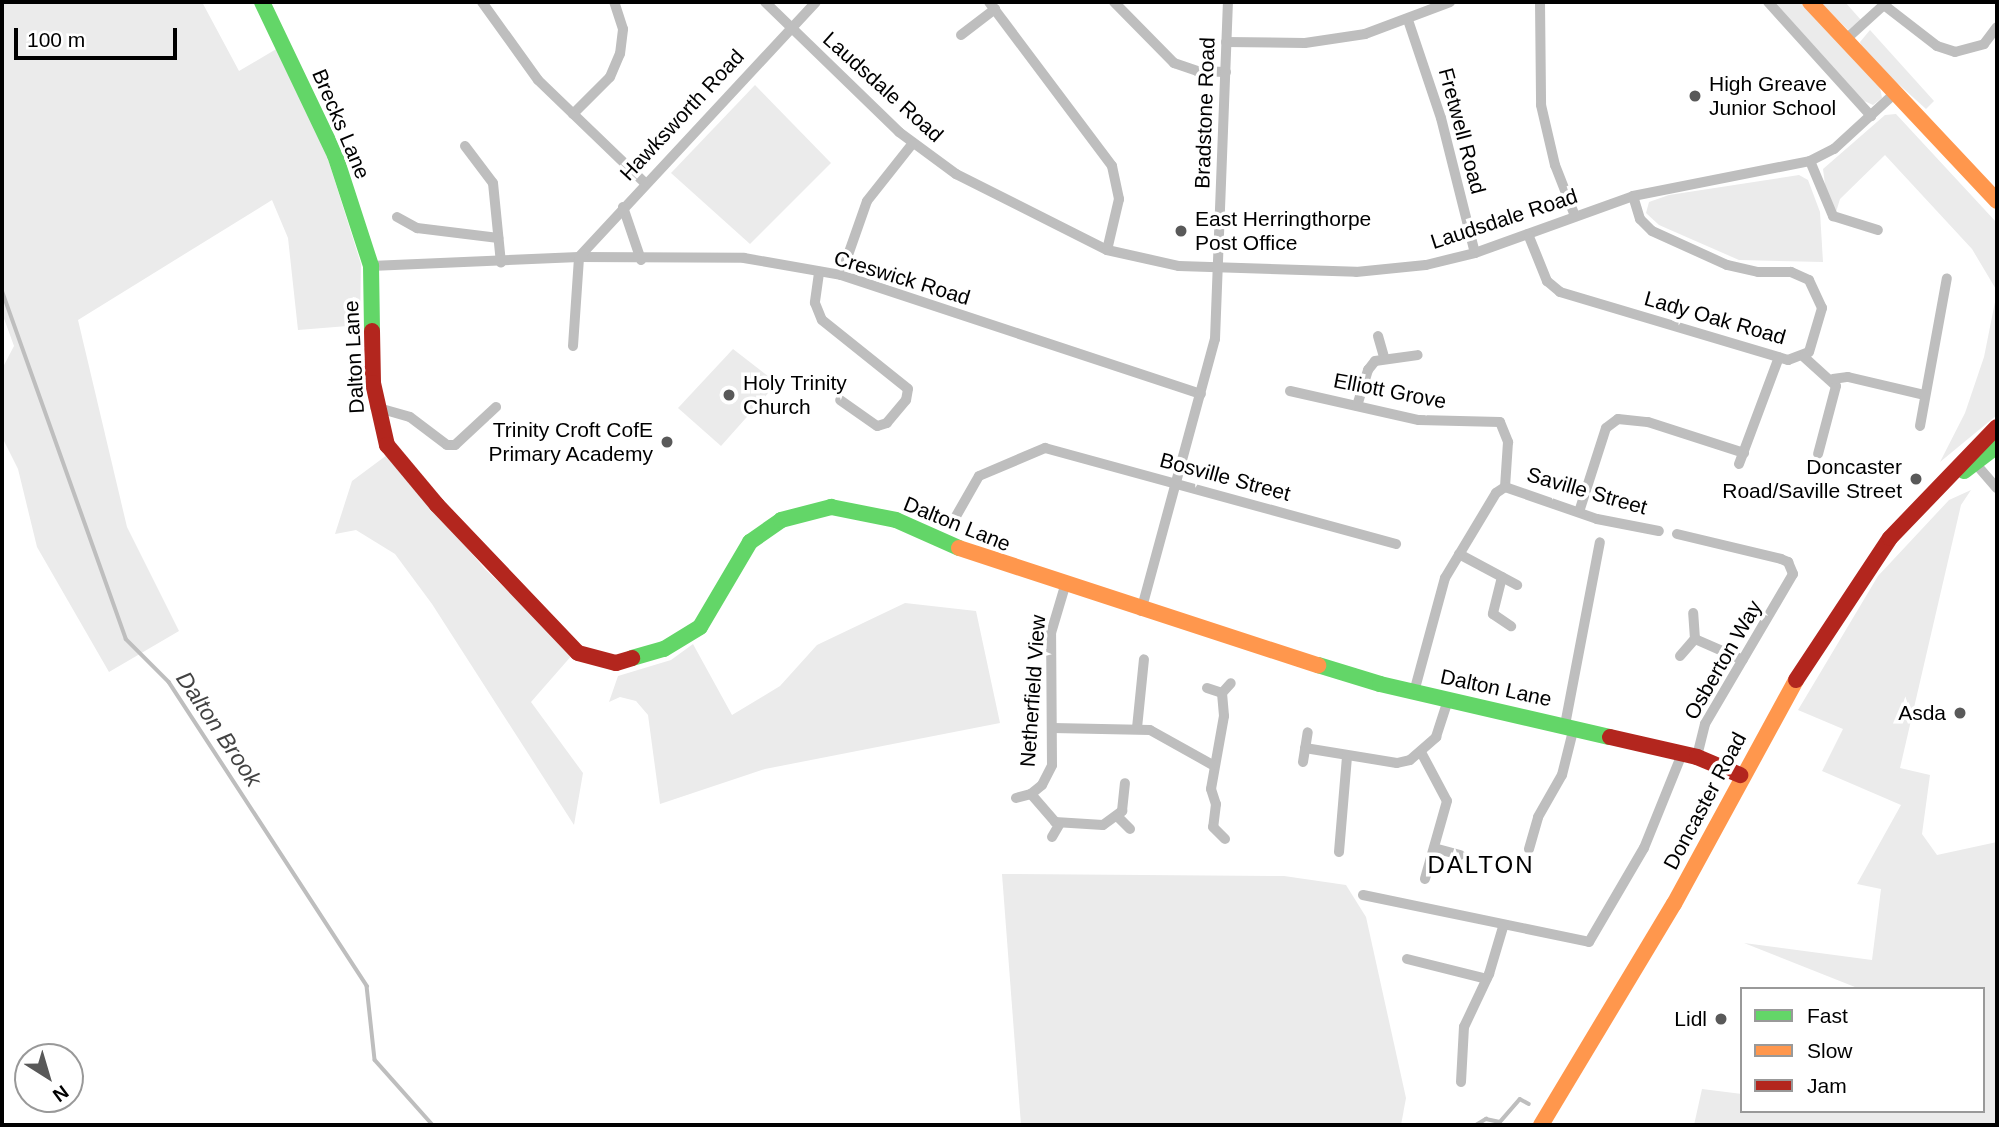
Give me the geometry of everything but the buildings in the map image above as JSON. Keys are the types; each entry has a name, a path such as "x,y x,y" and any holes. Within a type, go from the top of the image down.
{"street":[{"name":"Brecks Lane","path":"262,2 335,155 371,265"},
{"path":"482,2 538,80 645,183"},
{"path":"573,114 610,77 620,54 623,29 614,2"},
{"name":"Laudsdale Road","path":"765,2 913,143 986,192 1107,250 1156,263 1356,272 1426,265 1475,253 1633,195 1810,161 1834,149 1894,94"},
{"name":"Hawksworth Road","path":"579,257 816,2"},
{"path":"1114,2 1174,63 1197,71 1226,72"},
{"name":"Bradstone Road","path":"1140,611 1215,339 1228,2"},
{"path":"1226,42 1305,43 1365,34 1450,2"},
{"path":"1540,2 1541,106 1555,165 1574,216"},
{"path":"1768,2 1871,116"},
{"path":"1810,2 1997,201"},
{"path":"1844,41 1885,3 1937,46 1955,52 1984,44 1997,27"},
{"path":"961,35 992,5 1112,166 1119,199 1107,250"},
{"name":"Fretwell Road","path":"1408,20 1441,118 1475,253"},
{"path":"841,275 867,201 913,143"},
{"path":"465,146 493,183 501,263"},
{"path":"1810,161 1833,216 1878,230"},
{"name":"Lady Oak Road","path":"1528,234 1547,281 1560,292 1779,357 1804,357 1813,345 1822,308 1809,280 1791,272 1758,272 1727,265 1651,231 1640,219 1633,195"},
{"path":"623,207 641,260"},
{"path":"397,217 417,228 498,238"},
{"name":"Creswick Road","path":"371,265 501,263 579,257 641,260 744,258 841,275 1201,394"},
{"path":"572,346 579,257"},
{"name":"Dalton Lane","path":"371,265 375,407 387,445 412,477 578,653 603,661 633,660 700,627 750,542 781,520 831,507 896,520 944,543 1140,611 1414,692 1689,755 1740,775"},
{"path":"819,272 815,303 822,320 908,389 906,400 887,423 877,426 840,400"},
{"path":"1920,426 1947,278"},
{"path":"1378,336 1384,357"},
{"path":"1357,406 1368,370 1384,357 1418,355"},
{"path":"1739,464 1779,357"},
{"path":"1804,357 1833,379 1836,399 1818,454"},
{"path":"1833,379 1848,377 1924,395"},
{"name":"Elliott Grove","path":"1290,391 1419,420 1500,422 1508,442 1505,487"},
{"path":"375,407 410,418 447,445 455,445 496,407"},
{"path":"1579,512 1606,428 1618,419 1648,422 1744,453"},
{"name":"Doncaster Road","path":"1541,1125 1674,904 1740,775 1858,583 1920,506 1997,427"},
{"name":"Doncaster Road","path":"1920,506 1997,446"},
{"name":"Bosville Street","path":"968,523 953,521 979,476 1045,449 1177,482 1395,544"},
{"path":"1975,463 1997,488"},
{"path":"1414,692 1445,578 1505,487"},
{"name":"Saville Street","path":"1505,487 1579,512 1659,531"},
{"name":"Osberton Way","path":"1503,927 1589,942 1644,848 1704,724 1789,585 1792,567 1781,558 1677,534"},
{"path":"1530,849 1538,817 1562,775 1600,542"},
{"path":"1459,554 1517,585"},
{"path":"1502,577 1493,614 1511,626"},
{"name":"Netherfield View","path":"1016,797 1031,794 1049,776 1053,729 1052,633 1065,586"},
{"path":"1680,656 1695,639 1693,613"},
{"path":"1695,639 1742,660"},
{"path":"1137,728 1144,659"},
{"path":"1225,839 1212,821 1213,765 1224,716 1222,694 1231,683"},
{"path":"1207,688 1222,694"},
{"path":"1305,748 1396,763 1422,754 1436,737 1448,700"},
{"path":"1053,729 1150,730 1213,765"},
{"path":"1303,762 1308,732"},
{"path":"1422,754 1446,797 1425,879"},
{"path":"1339,852 1347,755"},
{"path":"1118,817 1125,783"},
{"name":"Netherfield View","path":"1031,794 1060,823"},
{"path":"1052,837 1060,823 1103,825 1118,817"},
{"path":"1118,817 1130,829"},
{"path":"1434,848 1460,855"},
{"path":"1363,895 1503,927 1487,979 1464,1027 1457,1075"},
{"path":"1407,959 1487,979"}],"shaded area":[{"path":"2,2 202,2 239,71 278,48 326,153 361,264 360,325 298,330 288,238 272,200 78,320 127,527 179,631 109,672 37,547 18,469 2,437 2,369 14,346 2,313"},
{"path":"1774,2 1805,2 1880,87 1882,98 1873,105 1862,100"},
{"path":"1820,2 1845,2 1861,20 1848,30"},
{"path":"1870,30 1934,101 1926,109 1862,51 1860,42"},
{"path":"755,85 831,163 750,244 671,173"},
{"path":"1896,114 1997,223 1997,291 1972,249 1885,155 1840,199 1836,212 1826,192 1823,169 1885,115"},
{"path":"1799,175 1808,180 1820,212 1823,262 1739,260 1659,225 1646,213 1649,202 1669,195"},
{"path":"1997,292 1997,415 1940,462 1965,413 1984,357"},
{"path":"733,349 777,383 721,446 678,408"},
{"path":"387,455 485,569 573,654 531,702 583,773 574,825 432,604 395,554 356,530 335,534 352,481"},
{"path":"1971,490 1961,505 1900,768 1930,775 1922,834 1937,855 1997,842 1997,1125 1694,1125 1702,1089 1740,1094 1740,1113 1985,1113 1985,987 1855,987 1744,943 1872,960 1881,889 1857,884 1901,805 1822,771 1843,729 1798,710 1878,576 1949,500"},
{"path":"905,603 976,611 1000,723 765,769 660,804 648,715 636,701 620,697 609,702 618,676 671,660 693,644 732,715 780,686 817,645"},
{"path":"1002,874 1284,876 1346,885 1366,917 1406,1098 1401,1125 1021,1125"}],"waterway":[{"name":"Dalton Brook","path":"2,290 126,639 169,682 367,986 375,1060 433,1125"},
{"name":"Dalton Brook","path":"1476,1125 1486,1119 1500,1122 1520,1099 1529,1104"}],"traffic: fast":[{"path":"262,2 335,155 371,266 372,331"},
{"path":"1964,471 1997,446"},
{"path":"632,658 664,649 700,627 750,542 781,520 831,507 896,520 959,548"},
{"path":"1318,665 1380,684 1610,737"}],"traffic: slow":[{"path":"1810,2 1997,201"},
{"path":"959,548 1318,665"},
{"path":"1541,1125 1674,904 1796,680"}],"traffic: jam":[{"path":"372,331 373,383 387,445 437,505 578,653 616,663 632,658"},
{"path":"1796,680 1890,538 1997,427"},
{"path":"1610,737 1697,757 1740,775"}],"place":[{"name":"High Greave Junior School","path":"1695,96"},
{"name":"East Herringthorpe Post Office","path":"1181,231"},
{"name":"Holy Trinity Church","path":"729,395"},
{"name":"Trinity Croft CofE Primary Academy","path":"667,442"},
{"name":"Doncaster Road/Saville Street","path":"1916,479"},
{"name":"Asda","path":"1960,713"},
{"name":"Lidl","path":"1721,1019"}],"district":[{"name":"DALTON","path":"1481,865"}]}
